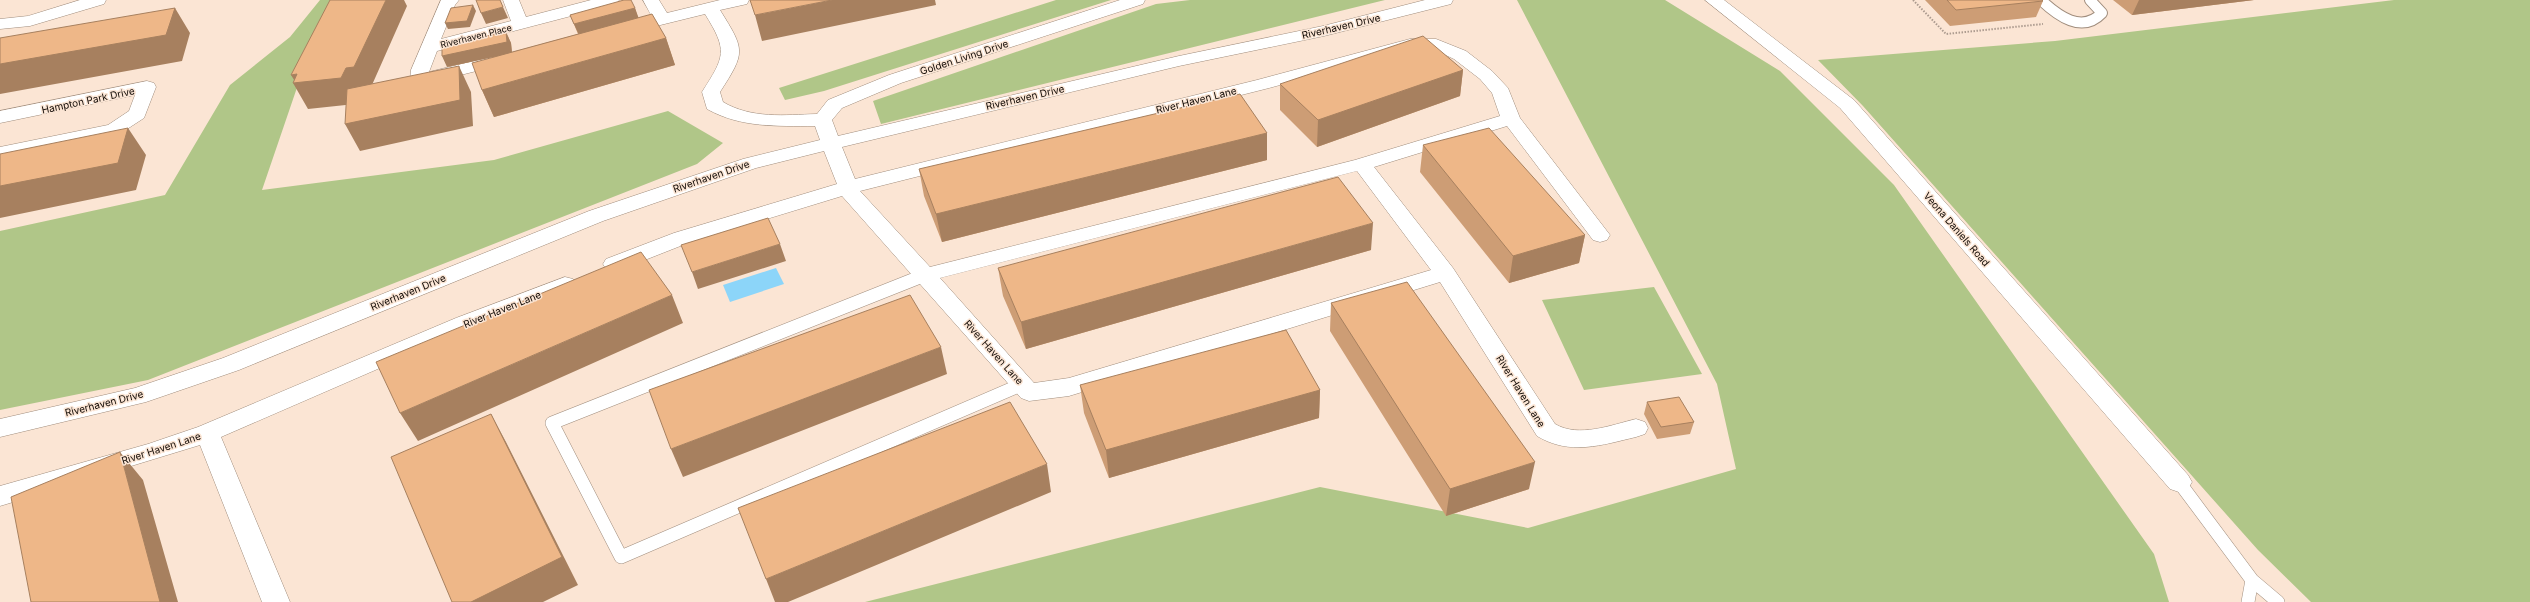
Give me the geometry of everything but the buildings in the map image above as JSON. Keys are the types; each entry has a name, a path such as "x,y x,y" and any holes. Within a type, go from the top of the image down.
{"street":[{"path":"0,24 30,21 98,0"},
{"name":"Riverhaven Place","path":"451,0 447,4 431,47 420,70 419,80 518,55"},
{"name":"Riverhaven Place","path":"511,0 521,25"},
{"name":"Riverhaven Place","path":"431,47 521,25 611,0"},
{"path":"651,0 662,19"},
{"path":"609,32 740,0"},
{"name":"Golden Living Drive","path":"822,120 835,104 894,79 1132,3 1137,0"},
{"name":"Riverhaven Drive","path":"0,428 138,396 231,364 596,216 750,162 1178,61 1324,31 1445,0"},
{"name":"Veona Daniels Road","path":"1713,0 1847,104 2179,482"},
{"path":"709,7 727,35 732,52 724,72 711,92 714,105 726,113 760,120 822,120 832,142"},
{"name":"River Haven Lane","path":"0,496 152,452 207,433 464,324 681,238 849,187 1263,84 1410,44 1436,44 1460,55 1486,75 1501,92 1511,119 1600,235"},
{"name":"Hampton Park Drive","path":"0,117 147,88 137,114 114,129 0,153"},
{"path":"925,275 1362,164 1511,119"},
{"name":"River Haven Lane","path":"832,142 851,194 1029,392 1069,387 1445,273"},
{"name":"River Haven Lane","path":"1362,164 1445,273 1546,430 1554,437 1578,439 1636,428"},
{"name":"River Haven Lane","path":"207,433 276,602"}],"lane":[{"path":"2041,0 2060,16 2071,21 2091,24 2097,21 2102,13 2090,0"},
{"path":"925,275 552,423 621,557 1022,384"},
{"path":"2179,482 2252,580 2278,602"},
{"path":"2248,602 2252,580"}],"path":[{"path":"1913,0 1946,34 2071,21"}],"green space":[{"path":"320,0 349,0 316,32 262,190 494,160 668,111 723,143 697,164 148,380 0,410 0,231 165,195 230,85 290,37"},
{"path":"1056,0 1111,0 824,91 785,100 779,88"},
{"path":"1190,0 1385,0 881,124 873,101 1156,4"},
{"path":"1517,0 1665,0 1780,71 1894,185 2154,554 2169,602 865,602 1320,487 1528,528 1736,469 1717,384"},
{"path":"2394,0 2530,0 2530,602 2311,602 2258,550 1863,106 1818,60 2055,41"},
{"path":"1654,287 1702,374 1584,390 1542,300"}],"water":[{"path":"776,268 784,284 730,302 723,285"}]}
